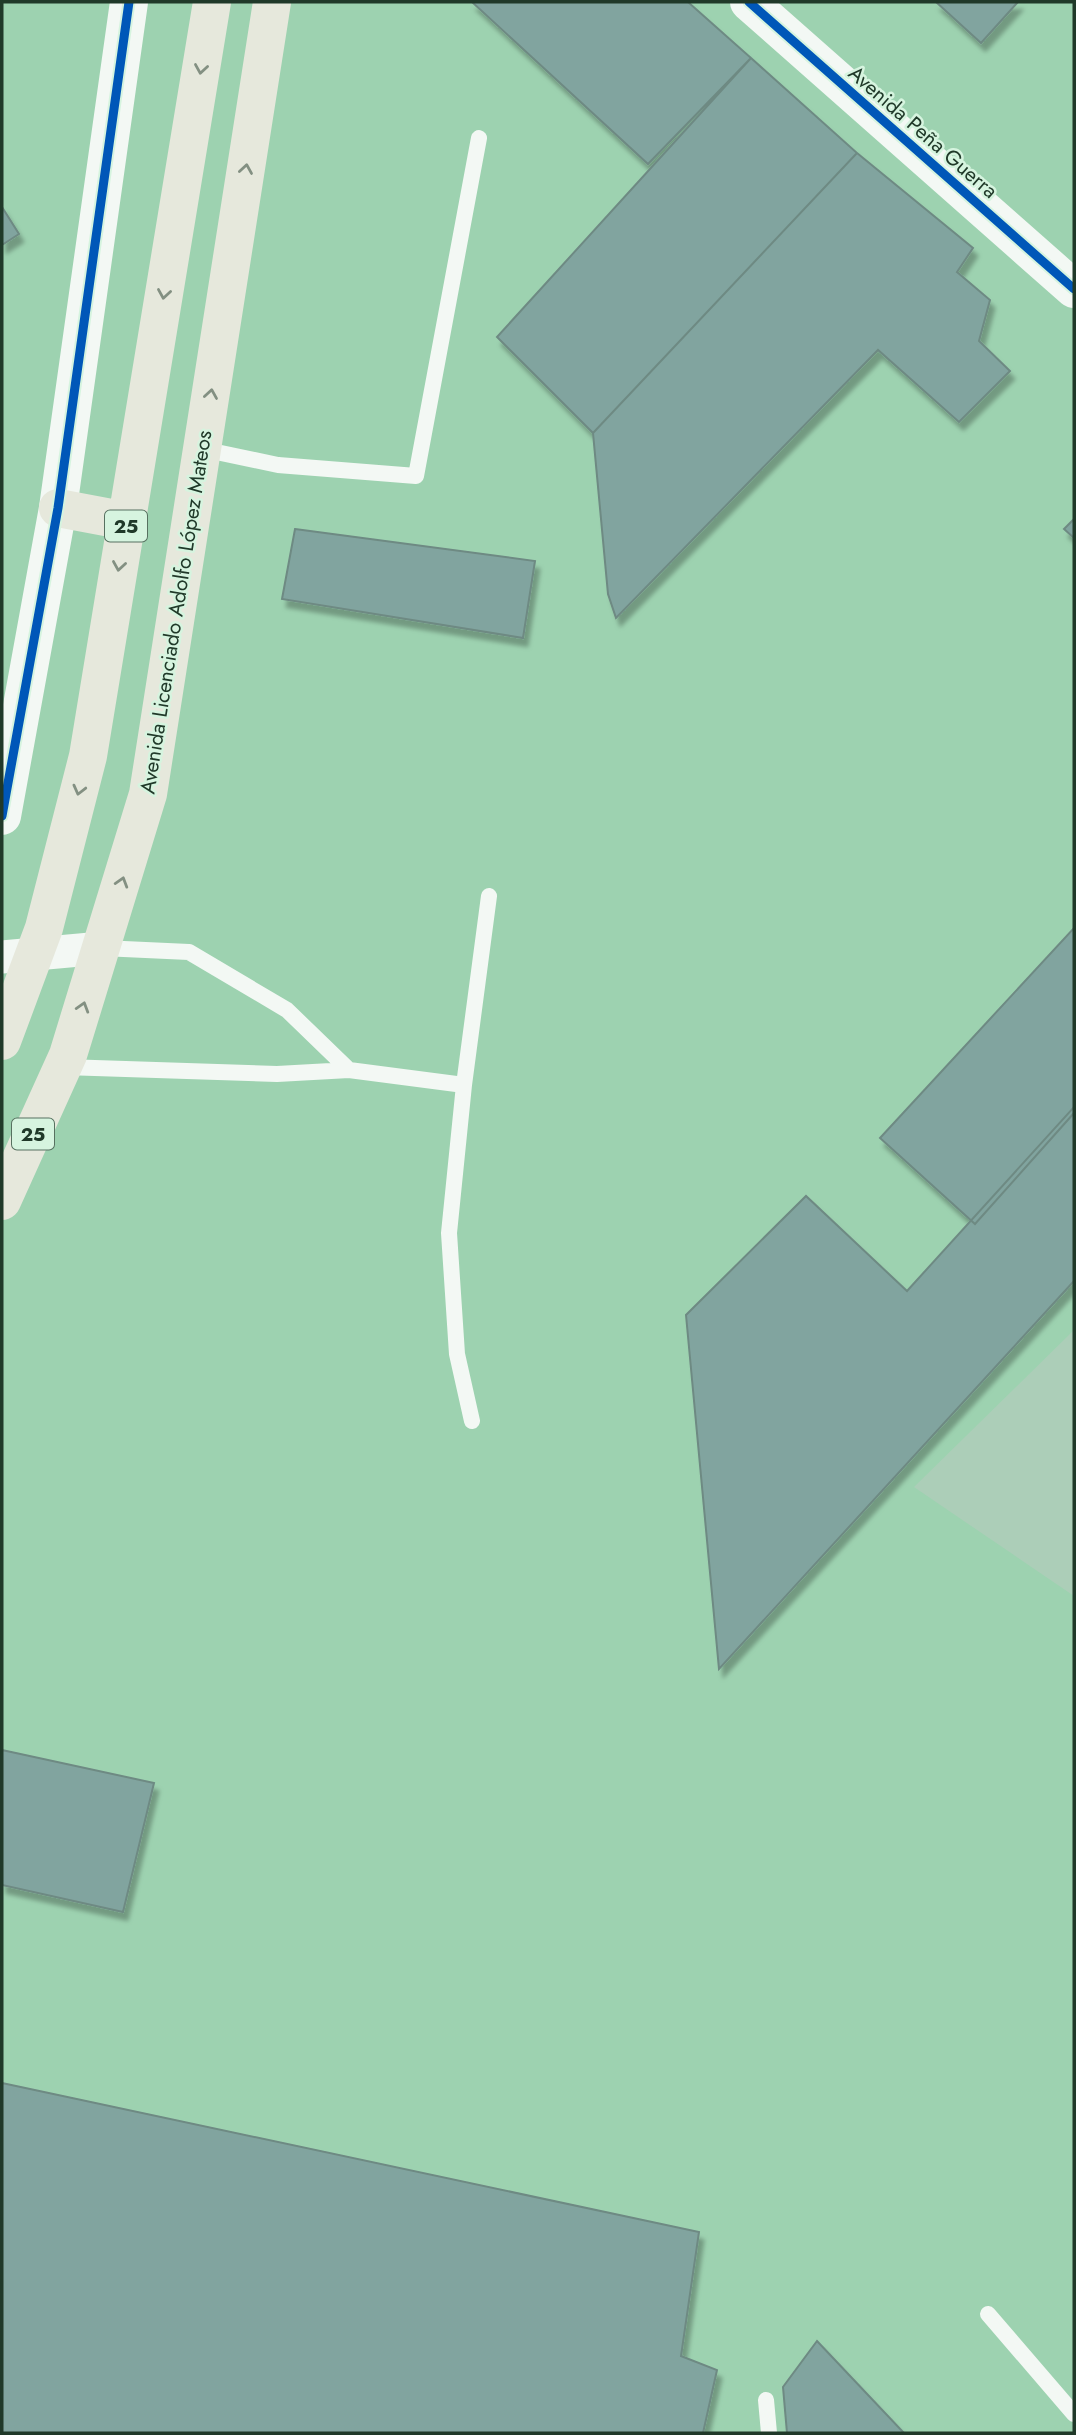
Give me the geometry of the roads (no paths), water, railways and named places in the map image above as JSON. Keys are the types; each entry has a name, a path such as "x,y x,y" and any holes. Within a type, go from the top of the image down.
{"main road":[{"name":"25","path":"2,1041 19,956 88,755 212,2"},
{"name":"Avenida Licenciado Adolfo López Mateos","path":"2,1201 64,1067 148,794 272,2"},
{"path":"58,508 127,521"}],"street":[{"path":"2,816 58,508 129,2"},
{"name":"Avenida Peña Guerra","path":"749,2 1074,289"},
{"path":"19,956 102,948"}],"lane":[{"path":"202,449 278,465 416,476 479,138"},
{"path":"472,1421 457,1354 449,1233 464,1085 489,896"},
{"path":"102,948 189,952 287,1010 349,1070"},
{"path":"64,1067 277,1074 349,1070 464,1085"},
{"path":"988,2314 1074,2414"},
{"path":"766,2400 769,2433"}]}
